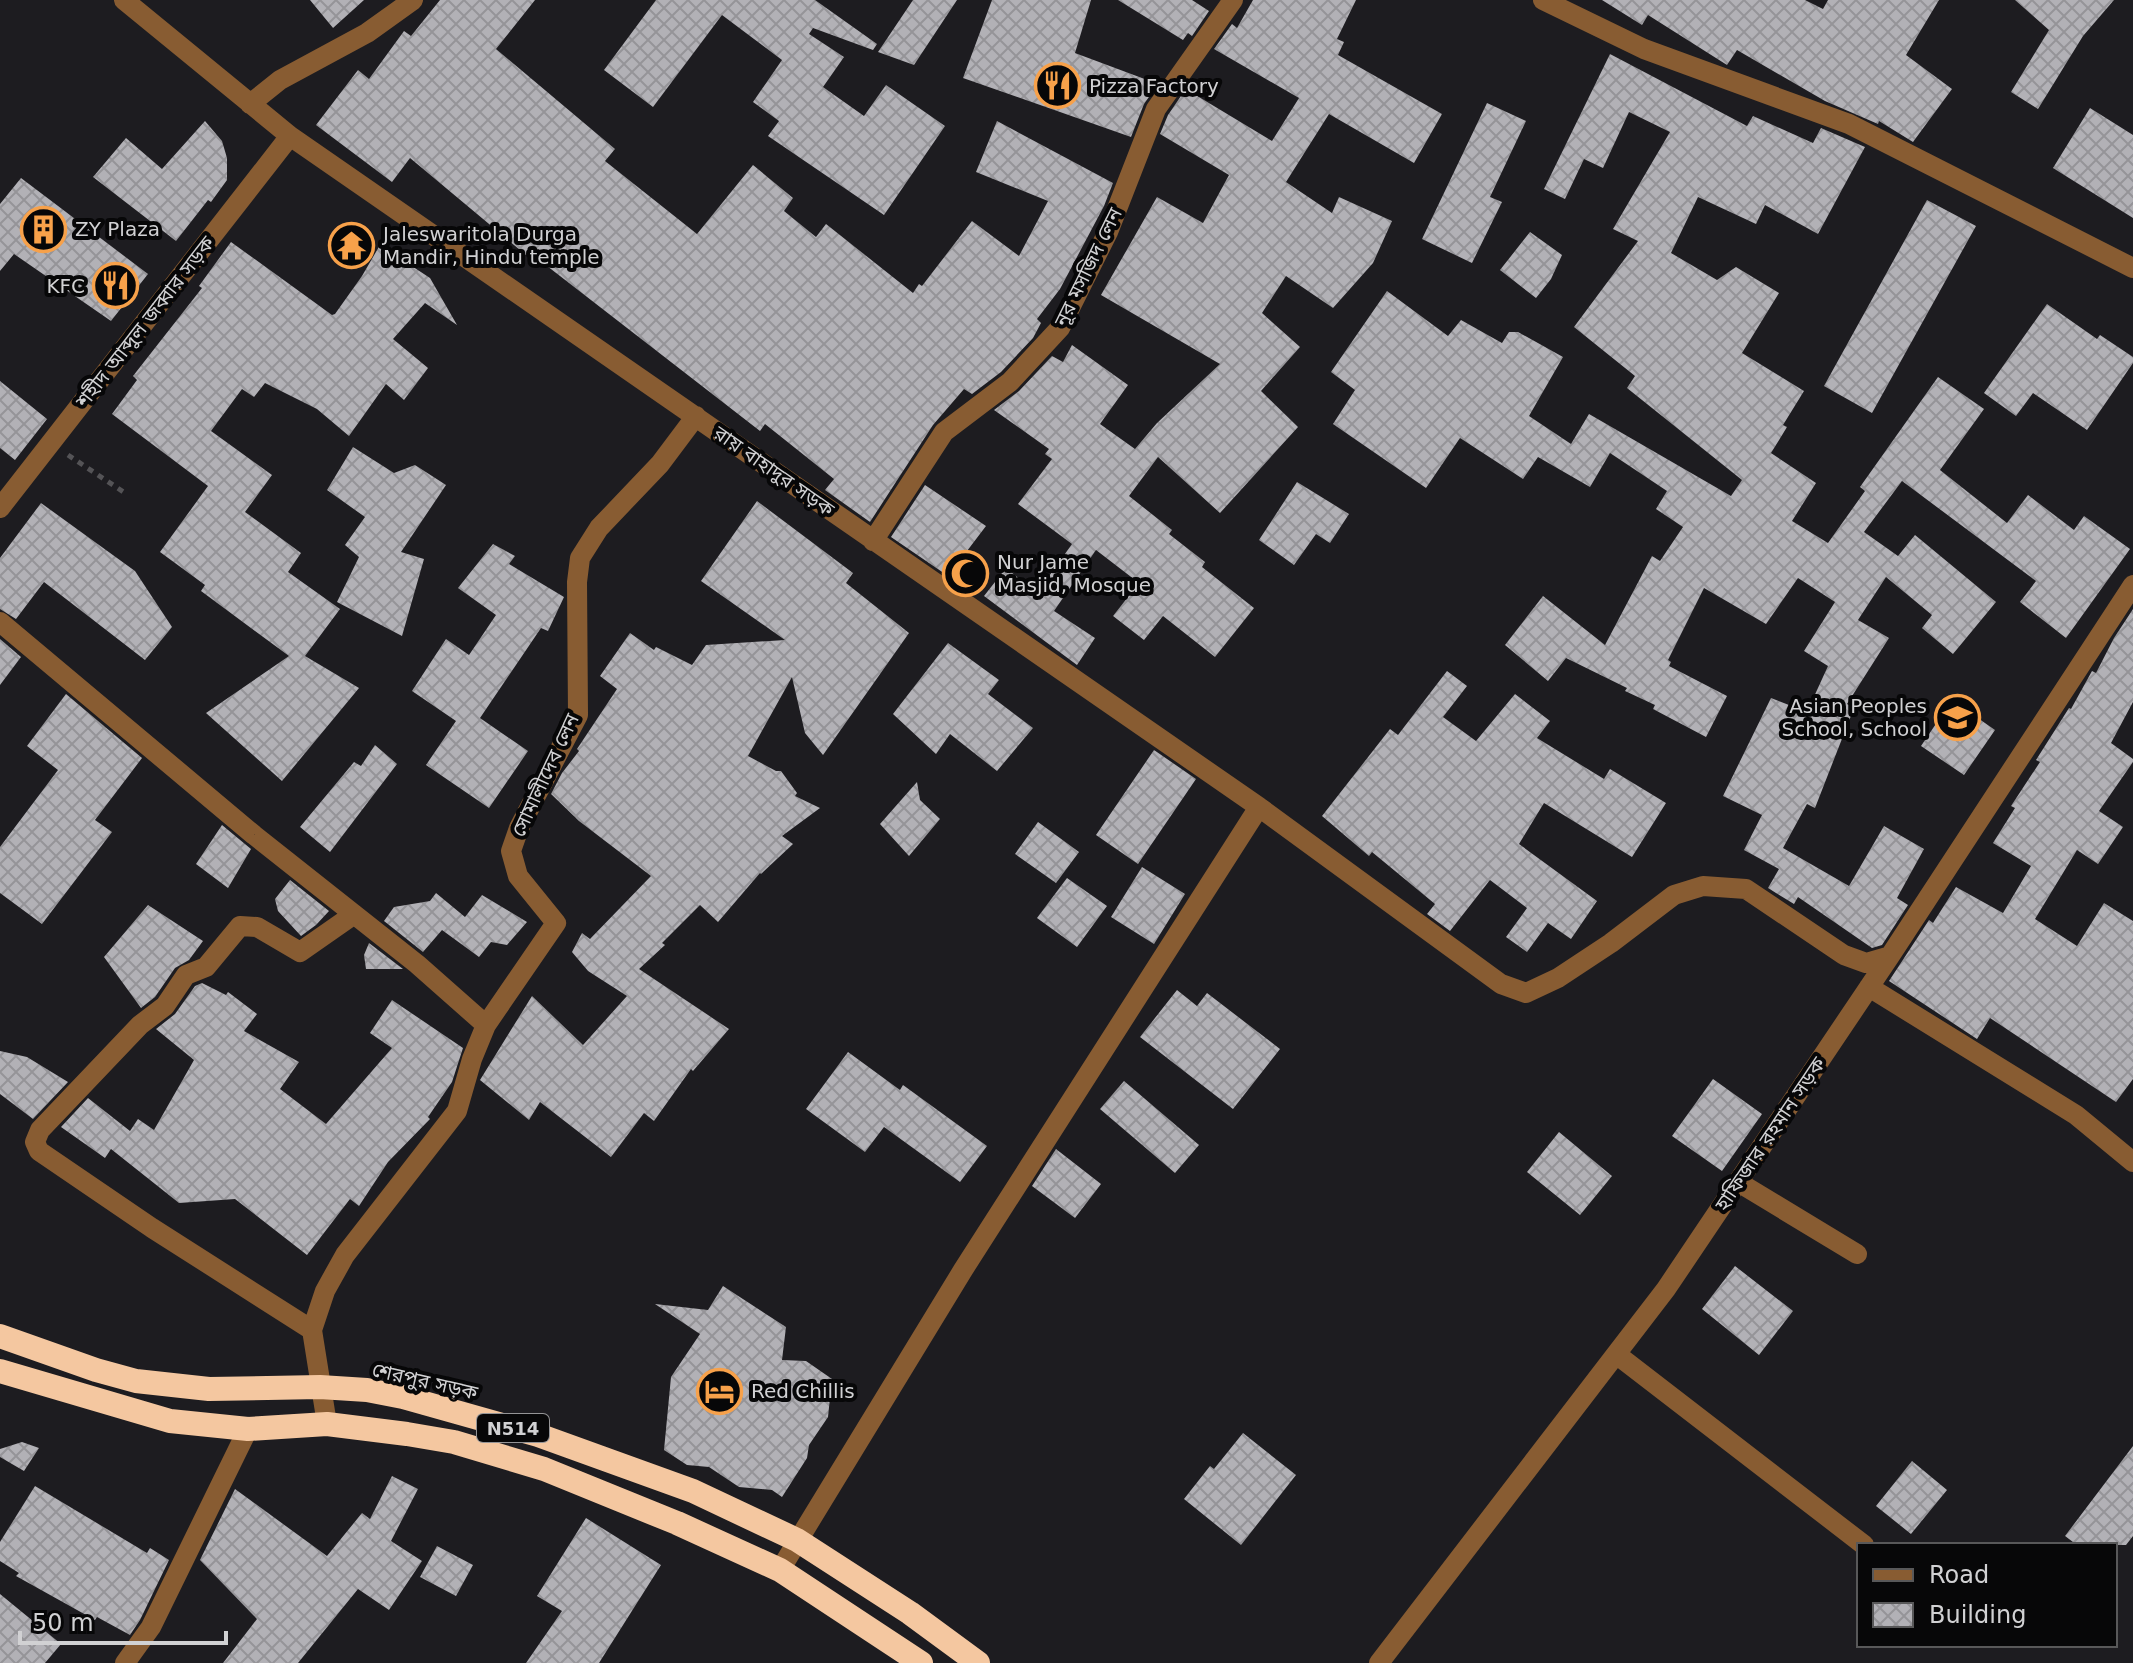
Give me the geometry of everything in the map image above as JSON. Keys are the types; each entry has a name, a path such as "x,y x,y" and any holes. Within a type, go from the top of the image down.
{"highway":[{"name":"শেরপুর সড়ক","path":"0,1336 96,1370 148,1383 209,1389 320,1387 367,1390 538,1435 693,1491 797,1540 910,1613 978,1663"},
{"name":"N514","path":"0,1371 170,1421 248,1429 327,1424 454,1442 544,1469 677,1523 780,1570 921,1663"}],"street":[{"name":"রায় বাহাদুর সড়ক","path":"124,0 290,136 1259,807 1501,984 1526,993 1558,978 1674,895 1703,886 1746,889 1844,955 1866,963 1890,956"},
{"path":"250,104 280,80 367,33 413,0"},
{"name":"নূর মসজিদ লেন","path":"873,541 944,432 1010,382 1060,328 1108,232 1156,109 1233,0"},
{"path":"1543,0 1644,49 1849,124 2133,268"},
{"name":"শহীদ আব্দুল জব্বার সড়ক","path":"0,508 290,136"},
{"name":"সোমালীদেব লেন","path":"327,1424 312,1330 325,1291 345,1255 457,1111 472,1059 486,1025 556,923 518,876 511,851 519,828 578,715 577,582 580,558 599,528 660,464 696,416"},
{"name":"হাফিজার রহমান সড়ক","path":"1379,1663 1666,1289 1890,956 2133,585"},
{"path":"0,622 254,835 417,964 486,1025"},
{"path":"780,1570 971,1257 1259,807"},
{"path":"312,1330 64,1168 39,1151 35,1142 40,1130 88,1079 140,1025 165,1006 186,975 206,967 240,926 257,927 300,952 353,915"},
{"path":"1869,987 2076,1115 2133,1162"},
{"path":"1738,1182 1857,1254"},
{"path":"1616,1354 1861,1543"},
{"path":"125,1663 151,1627 248,1429"}],"path":[{"path":"51,443 125,493"}],"building":[{"path":"310,0 364,0 333,28"},
{"path":"440,0 535,0 496,49 615,149 605,161 697,234 753,165 793,198 784,211 816,237 826,224 913,293 919,284 922,286 972,221 1019,256 1048,201 976,172 997,121 1113,183 1060,289 1037,319 1041,323 1033,338 1001,372 972,394 964,389 933,425 870,522 825,490 834,479 765,424 760,431 529,252 526,255 410,158 392,182 316,125 358,70 369,79 404,31 411,36"},
{"path":"656,0 815,0 877,44 873,50 813,28 809,34 844,57 823,87 864,116 886,85 945,126 884,215 768,136 779,121 753,102 782,60 722,15 653,107 604,70"},
{"path":"913,0 957,0 914,65 878,52"},
{"path":"992,0 1091,0 1075,53 1158,84 1144,104 1131,137 963,78"},
{"path":"1118,0 1192,0 1209,11 1192,36 1188,33 1183,40"},
{"path":"1253,0 1356,0 1337,39 1344,42 1338,55 1442,114 1414,163 1329,114 1286,182 1332,213 1339,197 1392,221 1373,263 1333,308 1286,276 1262,313 1300,347 1261,391 1298,427 1220,513 1158,457 1129,496 1172,530 1169,534 1205,562 1202,567 1254,608 1215,657 1163,616 1144,640 1113,616 1139,583 1096,550 1054,611 1095,638 1077,665 984,596 1006,568 1037,593 1072,544 1018,504 1052,459 1045,454 1049,449 994,410 1019,391 1052,356 1063,362 1072,345 1128,385 1100,424 1135,449 1157,423 1220,364 1101,295 1157,197 1203,223 1229,175 1160,134 1183,93 1189,91 1272,141 1299,98 1214,49 1232,24 1237,28"},
{"path":"1602,0 1805,0 1823,9 1828,0 1939,0 1906,55 1952,89 1913,142 1879,121 1878,124 1825,101 1737,50 1727,65 1648,15 1642,25"},
{"path":"2015,0 2114,0 2083,36 2038,109 2011,92 2049,30"},
{"path":"1610,54 1747,126 1753,116 1813,143 1821,128 1865,147 1818,234 1765,205 1756,224 1698,197 1671,253 1717,280 1736,267 1779,293 1742,353 1804,391 1783,425 1787,427 1771,453 1816,483 1792,521 1828,543 1865,491 1860,487 1938,377 1984,409 1940,470 2007,523 2028,495 2074,530 2084,516 2130,549 2066,638 2020,602 2036,581 1902,481 1864,532 1898,556 1915,535 1996,602 1953,654 1922,628 1932,615 1886,577 1858,620 1889,638 1847,704 1854,708 1815,808 1807,804 1783,848 1849,886 1884,826 1924,849 1897,898 1908,905 1882,945 1872,948 1798,897 1794,904 1768,888 1779,869 1744,850 1762,815 1723,796 1771,698 1807,712 1828,666 1804,651 1835,602 1798,578 1766,624 1704,588 1668,660 1671,662 1669,666 1727,696 1706,737 1653,709 1655,705 1625,691 1627,688 1566,658 1548,681 1505,645 1543,596 1605,645 1652,556 1660,561 1683,527 1656,509 1667,491 1610,453 1590,487 1538,457 1523,479 1460,438 1426,488 1333,424 1355,390 1331,372 1387,291 1448,336 1461,320 1502,343 1509,332 1518,332 1563,357 1529,416 1571,444 1589,414 1731,496 1742,480 1627,388 1635,376 1574,327 1638,241 1613,229 1670,132 1629,112 1603,168 1584,159 1565,199 1544,189"},
{"path":"1487,103 1526,121 1490,197 1502,202 1472,263 1422,239"},
{"path":"2090,108 2133,135 2133,218 2053,168"},
{"path":"205,121 222,141 227,158 227,180 176,241 93,177 126,138 162,169"},
{"name":"ZY Plaza","path":"21,178 148,274 111,321 14,254 0,271 0,204"},
{"path":"1927,200 1976,226 1872,413 1824,386"},
{"path":"1530,232 1562,255 1551,279 1536,298 1500,270"},
{"path":"231,242 332,315 362,276 380,245 430,278 457,325 425,303 393,339 428,368 404,400 386,384 349,436 317,409 265,383 254,397 242,389 211,431 272,475 245,512 301,553 288,572 340,609 305,656 359,688 282,781 206,713 289,656 201,591 205,585 160,552 208,486 112,414 137,380 133,376 202,288 199,286"},
{"path":"2047,304 2097,339 2100,335 2133,357 2133,363 2087,430 2033,393 2016,416 1984,393"},
{"path":"0,381 47,419 15,460 0,448"},
{"path":"353,447 394,473 415,465 446,485 401,552 424,559 402,636 337,602 359,557 345,545 365,517 327,490"},
{"path":"1297,482 1349,514 1330,543 1316,534 1294,565 1259,540"},
{"path":"925,485 986,526 948,576 891,537"},
{"path":"757,501 853,573 846,583 909,633 823,755 805,733 792,677 748,756 781,771 797,793 795,796 820,808 782,836 793,844 760,873 718,922 700,905 639,969 729,1029 693,1071 691,1069 654,1121 644,1113 611,1157 540,1102 529,1120 480,1080 532,996 583,1045 627,996 588,971 572,952 582,933 590,939 651,876 579,821 551,794 617,689 600,676 630,633 654,650 656,647 692,665 706,645 785,640 701,581"},
{"path":"41,503 135,571 172,627 145,660 44,582 16,619 0,609 0,558"},
{"path":"493,544 515,556 509,564 564,597 548,631 541,628 480,718 528,751 489,808 426,765 456,721 412,691 446,639 469,655 496,615 458,588"},
{"path":"2133,609 2133,702 2111,743 2133,762 2099,811 2123,827 2098,864 2077,850 2035,919 2077,946 2104,903 2133,921 2133,1079 2116,1102 1990,1018 1977,1039 1889,981 1929,920 1933,923 1956,887 2003,913 2031,866 1993,843 2015,808 2011,806 2040,762 2036,760 2071,709 2092,671 2096,673"},
{"path":"0,639 21,657 0,685"},
{"path":"948,643 999,680 988,694 1033,728 997,771 950,734 936,754 893,714"},
{"path":"1447,671 1467,686 1443,717 1476,741 1515,694 1550,721 1537,738 1604,779 1610,769 1666,803 1632,857 1544,803 1519,844 1597,901 1571,939 1548,923 1527,952 1506,937 1527,908 1490,880 1450,931 1427,914 1435,904 1372,852 1369,856 1322,816 1390,729 1398,735"},
{"path":"66,694 142,758 95,820 112,832 42,924 0,893 0,847 58,770 27,746"},
{"path":"1952,700 1995,730 1964,775 1921,746"},
{"path":"375,745 397,764 330,852 300,827 354,762 361,766"},
{"path":"1154,750 1196,779 1138,864 1096,835"},
{"path":"917,782 920,800 940,819 909,856 880,824"},
{"path":"1038,822 1079,852 1056,883 1015,854"},
{"path":"222,825 251,849 228,888 196,864"},
{"path":"1142,867 1185,894 1154,944 1111,917"},
{"path":"1067,878 1107,906 1077,947 1037,918"},
{"path":"290,880 329,911 301,936 278,911 275,899"},
{"path":"436,893 465,917 482,895 527,922 507,945 491,942 479,957 442,930 423,952 384,921 394,907 430,901"},
{"path":"148,905 203,941 189,960 175,968 155,997 141,1008 104,957"},
{"path":"369,943 403,969 366,969 364,955"},
{"path":"202,983 226,995 228,992 257,1014 244,1031 299,1062 280,1089 326,1124 392,1048 370,1033 392,1000 463,1048 452,1082 428,1117 430,1119 388,1162 359,1206 350,1199 307,1255 235,1199 179,1203 111,1149 105,1158 61,1127 88,1098 130,1131 138,1119 154,1130 194,1060 156,1029 175,1014 195,986"},
{"path":"1177,990 1197,1006 1207,993 1280,1049 1233,1109 1140,1037"},
{"path":"0,1051 27,1057 68,1082 33,1119 0,1094"},
{"path":"848,1052 900,1090 903,1085 987,1146 960,1182 884,1127 865,1152 806,1109"},
{"path":"1713,1079 1762,1114 1722,1171 1672,1136"},
{"path":"1124,1081 1199,1145 1175,1173 1100,1109"},
{"path":"1559,1132 1612,1176 1580,1215 1527,1172"},
{"path":"1056,1149 1101,1184 1075,1218 1032,1186"},
{"path":"1735,1266 1793,1311 1759,1355 1702,1309"},
{"path":"723,1286 786,1327 782,1360 806,1361 832,1379 828,1417 809,1445 807,1458 782,1497 772,1490 739,1487 709,1467 687,1465 664,1450 671,1377 700,1334 655,1304 708,1310"},
{"path":"1243,1433 1296,1475 1241,1545 1184,1499 1210,1466 1214,1469"},
{"path":"22,1442 39,1448 24,1471 0,1457 0,1449"},
{"path":"2133,1446 2133,1536 2126,1545 2117,1545 2074,1543 2065,1536"},
{"path":"1912,1461 1947,1490 1911,1534 1876,1506"},
{"path":"392,1476 418,1489 391,1541 422,1561 389,1610 358,1589 298,1663 223,1663 257,1619 200,1560 235,1489 327,1556 362,1513 370,1519"},
{"path":"35,1486 147,1553 150,1548 169,1560 130,1635 97,1617 95,1620 16,1576 19,1573 0,1561 0,1542"},
{"path":"586,1518 661,1565 599,1663 526,1663 562,1611 537,1596"},
{"path":"437,1546 473,1565 456,1596 420,1577"},
{"path":"0,1594 61,1644 45,1663 0,1663"}],"place":[{"name":"Pizza Factory","path":"1058,86"},
{"name":"ZY Plaza","path":"44,229"},
{"name":"Jaleswaritola Durga Mandir, Hindu temple","path":"352,245"},
{"name":"KFC","path":"116,286"},
{"name":"Nur Jame Masjid, Mosque","path":"966,573"},
{"name":"Asian Peoples School, School","path":"1958,718"},
{"name":"Red Chillis","path":"720,1391"}]}
